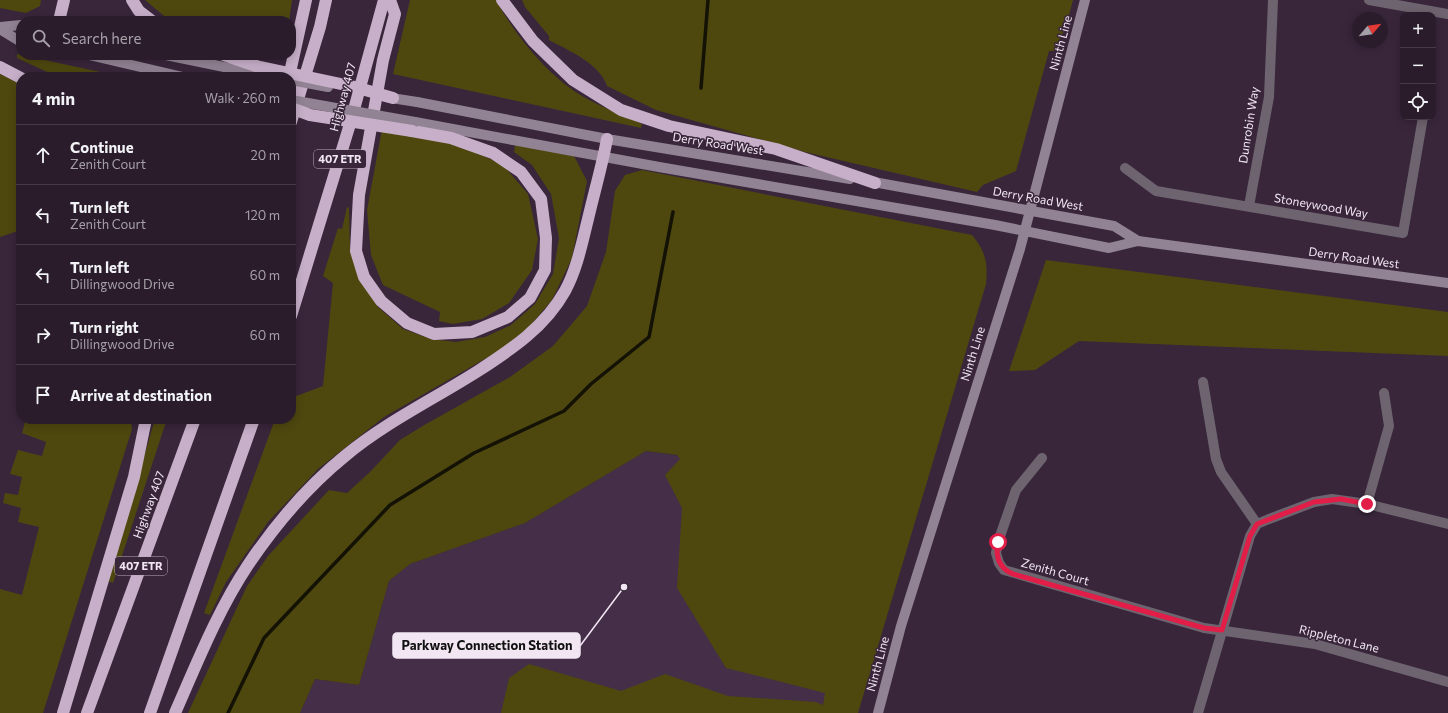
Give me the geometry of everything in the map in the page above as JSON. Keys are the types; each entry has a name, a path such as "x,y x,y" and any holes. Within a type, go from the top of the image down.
{"highway":[{"path":"60,16 64,0"},
{"path":"132,0 139,11 146,16"},
{"path":"296,45 306,0"},
{"path":"296,106 320,27 326,0"},
{"name":"Highway 407","path":"296,300 350,124 384,0"},
{"path":"296,110 310,115 414,126 493,153 521,172 541,199 546,238 544,270 530,298 508,317 472,332 434,334 407,323 381,301 364,277 356,251 359,195 383,60 395,14 390,0"},
{"path":"502,0 533,40 573,80 621,110 669,126 776,149 875,183"},
{"path":"234,60 255,70 267,72"},
{"path":"290,72 293,60"},
{"path":"0,67 16,75"},
{"path":"296,77 355,87 393,98"},
{"path":"175,713 206,643 241,577 277,526 307,491 345,456 378,431 506,352 536,330 553,310 566,289 578,260 606,139"},
{"path":"63,713 134,477 145,424"},
{"name":"Highway 407","path":"87,713 192,424"},
{"path":"150,713 252,424"}],"main road":[{"name":"Ninth Line","path":"878,713 904,619 1025,231 1086,0"},
{"path":"0,28 16,26"},
{"path":"0,28 16,39"},
{"path":"110,60 161,72"},
{"path":"196,60 260,72"},
{"name":"Derry Road West","path":"296,81 417,102 606,139 875,183 1114,226 1138,241"},
{"name":"Derry Road West","path":"296,101 414,126 603,156 1025,231 1110,248 1138,241 1448,283"}],"street":[{"name":"Dunrobin Way","path":"1249,206 1269,97 1273,0"},
{"path":"1369,0 1424,12"},
{"path":"1436,13 1448,14"},
{"name":"Stoneywood Way","path":"1125,168 1156,191 1403,234 1422,120"},
{"path":"1203,382 1216,460 1221,472 1257,524"},
{"path":"1367,504 1389,426 1384,393"},
{"name":"Zenith Court","path":"1042,458 1016,490 998,542 996,553 999,563 1004,570 1204,628 1222,630"},
{"path":"1198,713 1250,536 1257,524 1323,500 1341,499 1448,524"},
{"name":"Rippleton Lane","path":"1222,630 1315,644 1448,682"}],"shaded area":[{"path":"0,0 41,0 40,6 26,13 0,8"},
{"path":"145,0 292,0 290,16 164,16"},
{"path":"410,0 496,0 518,35 536,57 556,77 584,97 642,124 641,128 393,74"},
{"path":"522,0 1073,0 1066,27 1054,51 1049,51 1016,171 983,185 977,192 805,152 656,110 607,86 603,78 590,64 574,53 549,40 549,36 525,7"},
{"path":"21,60 45,60 101,72 47,72"},
{"path":"0,74 16,82 16,232 0,237"},
{"path":"382,129 458,144 503,165 528,194 538,239 532,270 509,303 482,319 453,324 439,321 440,312 383,285 371,255 367,210"},
{"path":"515,145 574,156 587,181 572,258 552,300 529,327 502,349 384,417 318,469 268,522 226,582 210,615 204,613 273,424 296,424 296,396 323,386 333,283 323,276 338,228 342,229 347,207 349,208 350,250 360,280 378,307 403,329 431,339 456,342 485,337 511,325 535,304 553,274 559,238 551,194 532,165 514,152"},
{"path":"642,170 972,235 983,252 987,270 986,284 858,713 501,713 509,678 529,664 621,691 665,674 728,696 816,702 823,705 825,693 726,668 677,588 682,508 665,475 680,459 677,455 646,451 525,523 410,564 389,581 359,685 315,679 300,713 188,713 247,586 268,556 329,490 347,493 370,472 400,440 510,377 553,346 587,306 606,252 615,191 625,175"},
{"path":"1046,260 1448,312 1448,356 1079,341 1035,370 1009,371"},
{"path":"25,424 132,424 132,429 43,713 0,713 0,589 22,595 39,527 18,522 21,508 3,503 5,493 18,495 22,477 10,474 18,450 42,456 46,442 22,433"},
{"path":"154,424 165,424 113,583 108,581"},
{"path":"646,451 890,487 824,713 300,713 315,679 359,685 389,581 410,564 525,523"}],"waterway":[{"path":"701,88 708,0"},
{"path":"228,713 264,638 390,505 474,453 564,411 591,384 649,337 673,212"}],"place":[{"name":"Parkway Connection Station","path":"624,587"}],"route":[{"path":"998,542 996,553 999,563 1004,570 1013,574 1204,628 1222,630 1250,536 1257,524 1323,500 1341,499 1367,504"}]}
